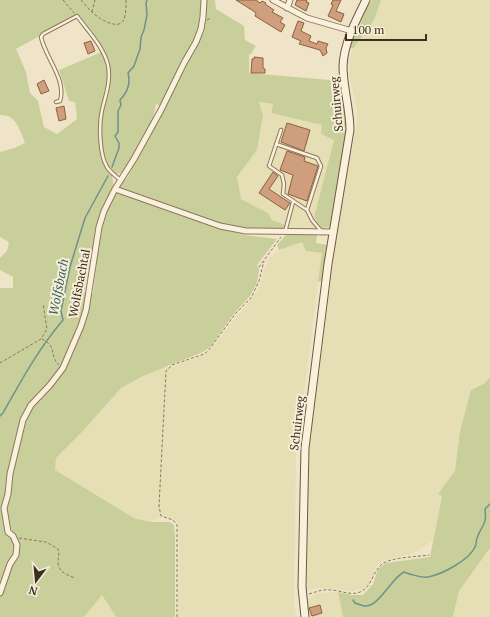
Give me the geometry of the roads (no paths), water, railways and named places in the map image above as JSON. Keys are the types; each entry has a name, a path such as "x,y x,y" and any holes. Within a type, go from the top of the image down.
{"main road":[{"name":"Schuirweg","path":"306,617 303,596 305,448 332,232 350,130 343,67 346,47 366,0"}],"street":[{"name":"Wolfsbachtal","path":"0,593 10,564 16,554 17,545 13,536 8,532 4,508 8,494 10,474 23,420 31,405 50,385 63,368 81,326 86,310 99,227 104,211 120,180 134,160 162,110 184,63 196,42 201,29 204,0"},
{"path":"273,0 307,18 352,31"},
{"path":"287,8 290,0"},
{"path":"115,189 220,226 246,231 332,232"}],"lane":[{"path":"56,102 60,101 61,97 60,84 41,37 43,34 77,16 99,45 106,61 109,82 101,116 103,154 108,169 120,180"},
{"path":"281,130 269,166 282,175 284,184 283,194 307,210 312,220 322,232"},
{"path":"276,144 317,158 321,166 307,210"},
{"path":"284,232 293,202"}],"waterway":[{"name":"Wolfsbach","path":"112,167 119,148 119,143 115,136 118,132 118,111 121,105 120,100 128,88 128,73 134,66 140,49 141,37 147,15 147,0"},
{"name":"Wolfsbach","path":"0,416 38,353 63,320 61,311 70,267 85,218 108,176"},
{"path":"353,600 355,603 364,606 375,602 394,580 404,572 412,575 428,577 455,566 467,557 476,546 477,538 485,522 485,509 490,504"}]}
